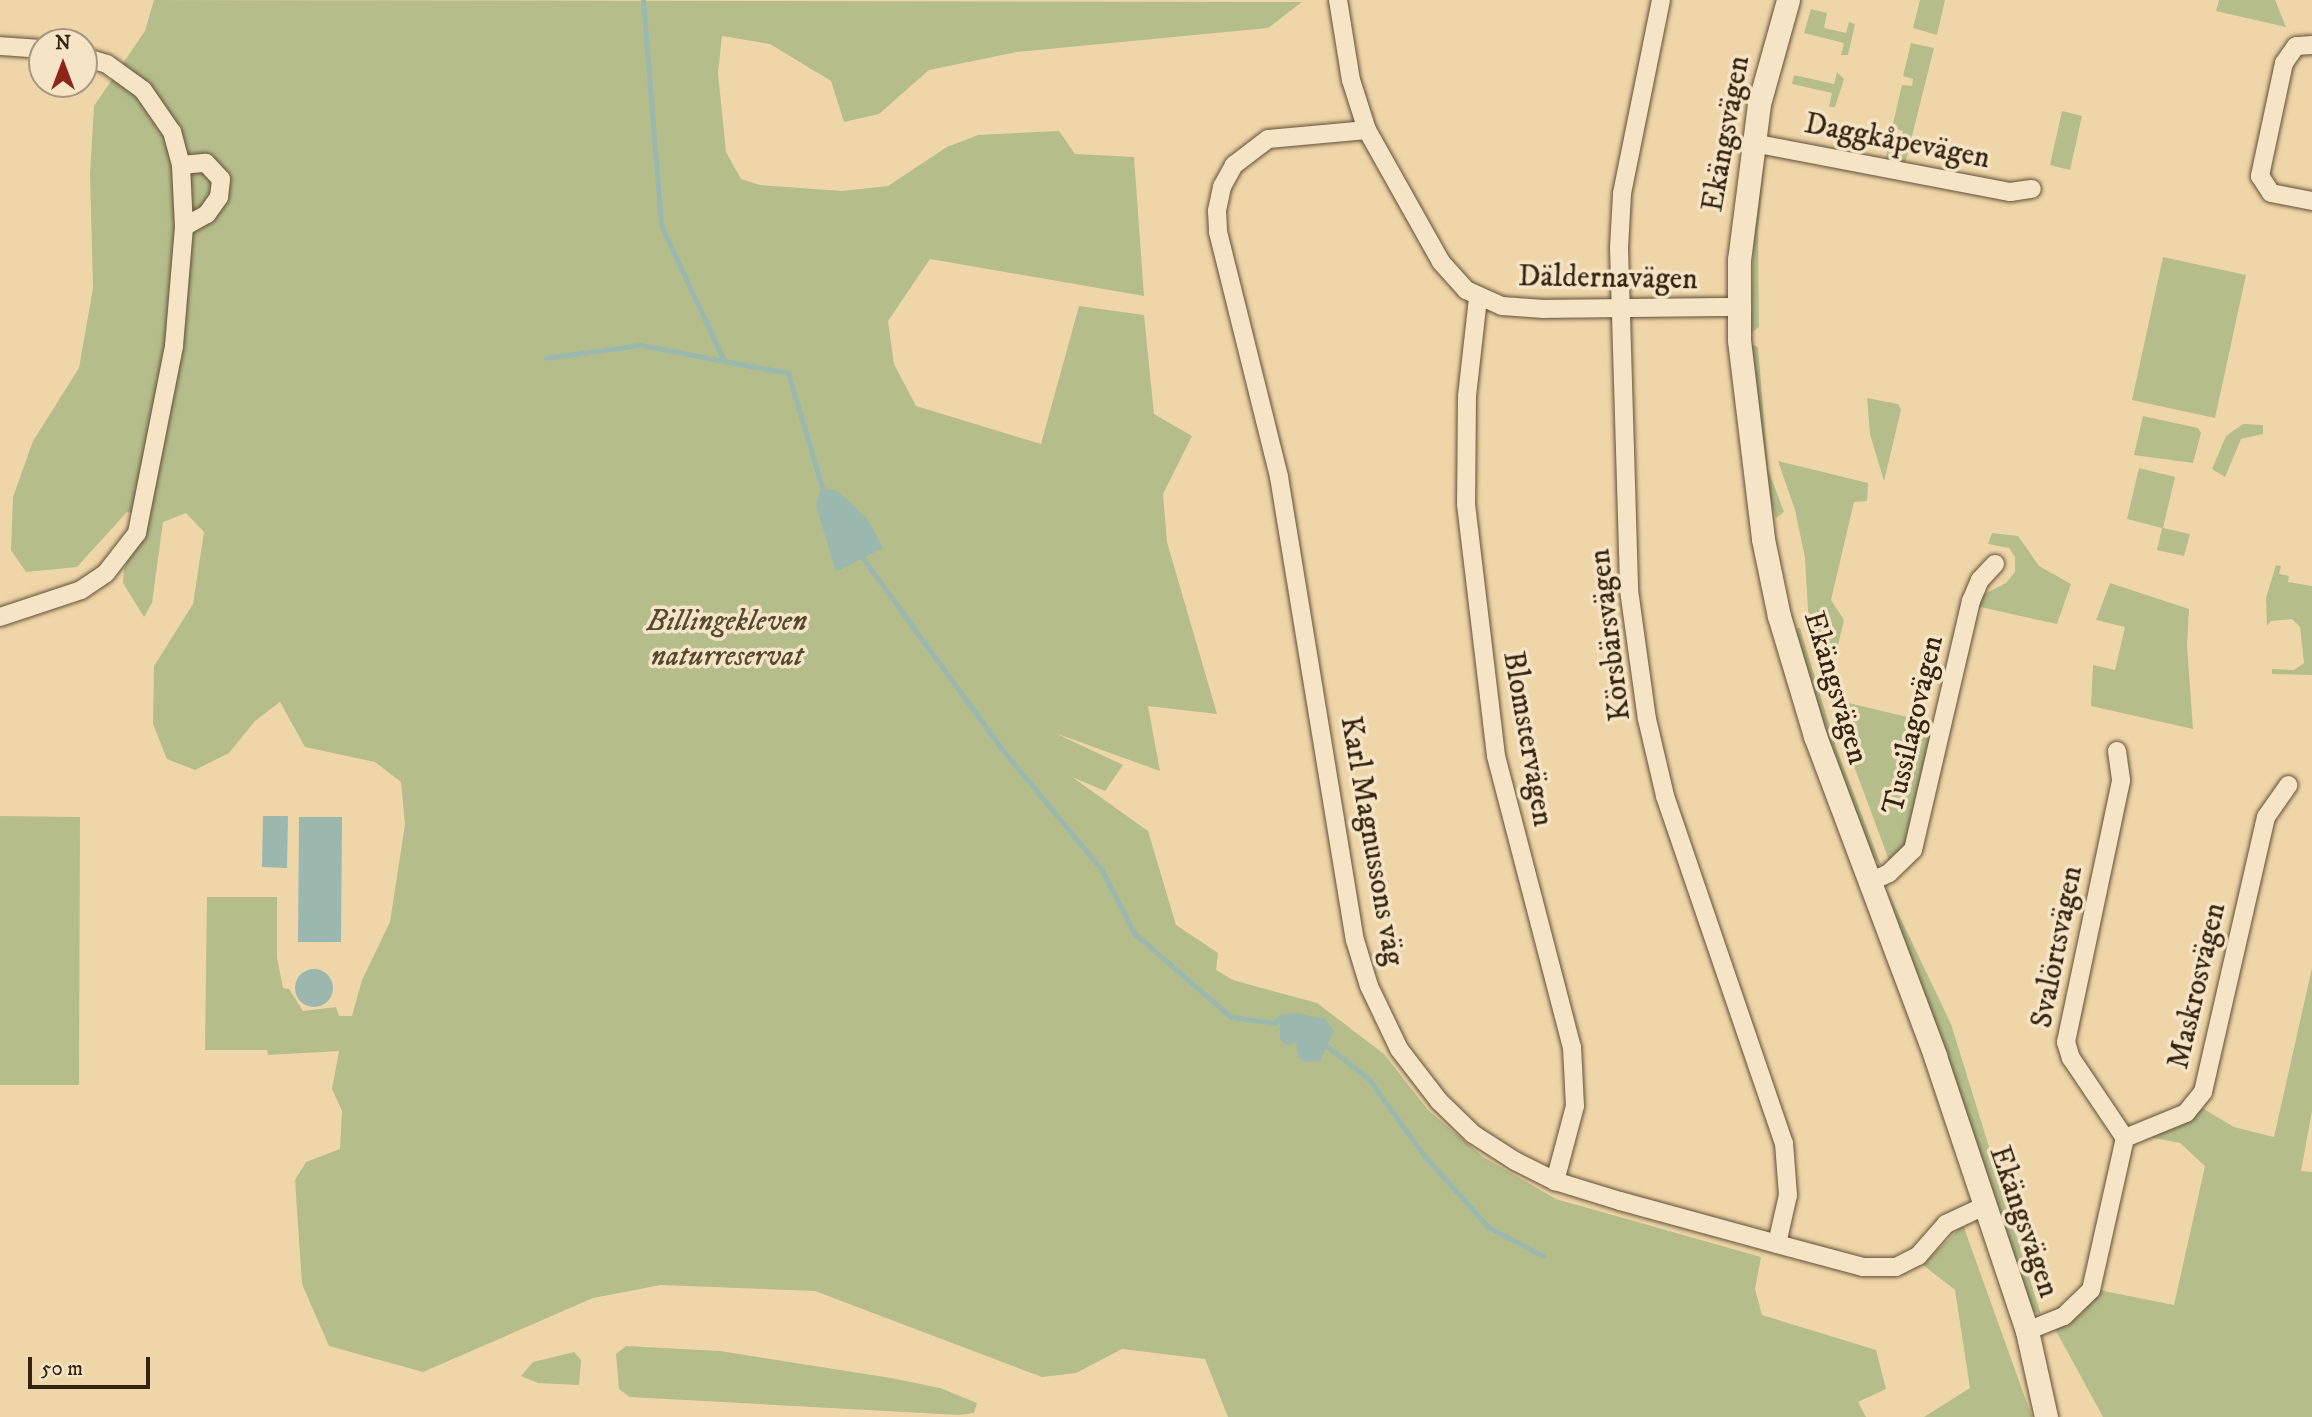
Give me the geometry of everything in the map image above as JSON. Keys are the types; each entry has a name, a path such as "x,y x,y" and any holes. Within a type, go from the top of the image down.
{"street":[{"name":"Däldernavägen","path":"1338,0 1351,80 1367,130 1441,262 1457,283 1478,298 1502,306 1620,310 1739,307"},
{"name":"Körsbärsvägen","path":"1661,0 1626,163 1619,248 1627,565 1647,719 1688,874 1784,1143 1788,1162 1787,1209 1777,1244"},
{"name":"Ekängsvägen","path":"1788,0 1753,143 1739,307 1762,539 1779,616 1815,736 1870,882 2038,1368 2047,1377 2060,1417"},
{"path":"2312,45 2295,47 2284,63 2260,176 2271,193 2312,201"},
{"path":"0,46 28,48"},
{"path":"0,617 59,600 106,573 137,533 154,459 174,346 184,228 181,165 172,132 143,90 107,64 98,61"},
{"name":"Karl Magnussons väg","path":"1367,130 1289,134 1249,150 1222,187 1219,232 1279,477 1355,940 1369,986 1408,1065 1439,1101 1473,1134 1555,1181 1863,1267 1896,1267 1918,1256 1946,1224 1984,1206"},
{"name":"Daggkåpevägen","path":"1753,143 2010,192 2032,190"},
{"path":"181,165 206,163 221,179 219,197 207,214 184,228"},
{"name":"Blomstervägen","path":"1478,298 1467,396 1466,504 1496,755 1572,1047 1575,1106 1555,1181"},
{"name":"Tussilagovägen","path":"1870,882 1889,873 1913,850 1971,601 1980,580 1995,564"},
{"name":"Svalörtsvägen","path":"2117,751 2121,781 2073,994 2066,1042 2071,1058 2125,1138"},
{"name":"Maskrosvägen","path":"2125,1138 2186,1113 2203,1092 2266,817 2288,785"},
{"path":"2026,1331 2064,1316 2091,1290 2125,1138"},
{"name":"Ekängsvägen","path":"2038,1368 2035,1381 2046,1417"}],"green space":[{"name":"Billingekleven naturreservat","path":"154,0 1302,2 1268,28 1017,52 929,70 879,114 844,122 831,81 770,44 722,36 718,73 726,152 741,179 760,185 842,191 888,186 947,147 978,135 1059,131 1075,154 1134,157 1144,296 930,259 888,321 894,364 916,406 1041,444 1079,306 1144,315 1154,414 1192,436 1163,494 1167,542 1217,714 1148,706 1160,771 1055,733 1123,765 1105,791 1072,777 1148,831 1176,925 1218,953 1216,970 1233,980 1317,1003 1384,1054 1428,1110 1483,1157 1556,1199 1761,1257 1755,1289 1762,1315 1876,1350 1886,1389 1858,1402 1866,1417 1228,1417 1205,1359 1122,1349 1076,1373 1042,1377 815,1291 661,1285 593,1298 423,1372 329,1346 302,1284 295,1180 306,1162 340,1149 342,1111 332,1089 339,1051 268,1055 267,1050 205,1050 207,897 277,897 277,958 283,988 289,989 303,1011 336,1007 339,1016 352,1016 362,980 390,922 405,824 401,782 375,762 305,747 280,702 255,721 229,753 195,770 167,759 153,724 154,666 193,604 204,532 186,513 163,522 152,603 144,617 123,583 124,569 147,517 127,512 77,567 26,572 11,550 13,497 33,441 79,368 93,288 90,174 94,106 145,31"},
{"path":"1920,0 1945,0 1937,35 1913,28"},
{"path":"2219,0 2275,0 2286,27 2216,11"},
{"path":"1811,9 1827,13 1824,28 1846,33 1849,22 1855,24 1848,55 1841,55 1844,43 1804,33"},
{"path":"1911,43 1934,48 1905,164 1885,161 1891,135 1902,137 1903,131 1892,128 1902,85 1912,86 1913,79 1903,76"},
{"path":"1837,72 1844,79 1835,107 1829,107 1832,93 1792,84 1794,75 1834,84"},
{"path":"2062,111 2082,116 2070,170 2050,165"},
{"path":"1765,157 1758,231 1759,327 1751,333 1755,199"},
{"path":"2163,257 2246,275 2215,418 2132,400"},
{"path":"1751,344 1758,347 1768,469 1784,512 1776,518 1763,477"},
{"path":"1867,398 1898,404 1901,410 1884,481 1870,434"},
{"path":"2143,416 2198,428 2201,433 2193,463 2134,455"},
{"path":"2243,424 2263,425 2263,434 2241,439 2225,477 2212,469 2226,436"},
{"path":"1778,461 1868,483 1867,501 1854,502 1831,600 1844,620 1828,688 1808,610 1805,558 1795,510"},
{"path":"2139,468 2175,477 2163,528 2190,534 2184,556 2157,550 2162,528 2127,519"},
{"path":"1992,533 2018,536 2039,566 2071,584 2057,624 1976,606 1981,596 2006,583 2015,572 2015,557 2009,548 1988,544"},
{"path":"2276,565 2281,566 2279,574 2289,576 2288,582 2312,586 2312,675 2272,674 2272,669 2294,670 2304,663 2300,627 2292,619 2271,621 2267,626 2266,598"},
{"path":"2110,583 2189,609 2187,645 2193,729 2091,706 2093,665 2115,670 2125,627 2096,620"},
{"path":"1800,628 1837,750 1881,865 1871,855 1816,706 1794,629"},
{"path":"1836,700 1937,724 1907,847 1890,863 1830,701"},
{"path":"0,816 80,817 79,1085 0,1085"},
{"path":"1887,890 1951,1024 2041,1315 2031,1309"},
{"path":"2312,968 2312,1111 2301,1171 2312,1172 2312,1417 2103,1417 2055,1329 2082,1313 2099,1290 2174,1305 2205,1166 2180,1143 2148,1137 2182,1125 2202,1108 2234,1127 2274,1137"},
{"path":"1963,1225 2032,1417 1924,1417 1970,1388 1955,1290 1923,1265"},
{"path":"626,1346 720,1351 891,1378 940,1388 977,1403 974,1413 959,1415 630,1397 619,1389 616,1354"},
{"path":"574,1352 581,1360 579,1385 538,1383 521,1376 533,1362"}],"water":[{"path":"821,488 838,491 867,518 883,548 836,572 816,505"},
{"path":"263,816 288,816 287,868 262,867"},
{"path":"299,817 342,817 341,942 298,942"},
{"path":"314,969 327,975 333,988 327,1001 314,1007 301,1001 295,988 301,975"},
{"path":"1296,1013 1325,1019 1334,1031 1320,1061 1305,1062 1298,1057 1296,1043 1286,1045 1280,1039 1280,1024 1270,1024 1282,1014"}],"waterway":[{"path":"643,0 661,225 724,361"},
{"path":"546,358 640,345 788,373 824,494"},
{"path":"859,553 1001,748 1102,870 1134,933 1231,1017 1276,1023"},
{"path":"1323,1043 1368,1078 1423,1154 1488,1227 1543,1256"}]}
